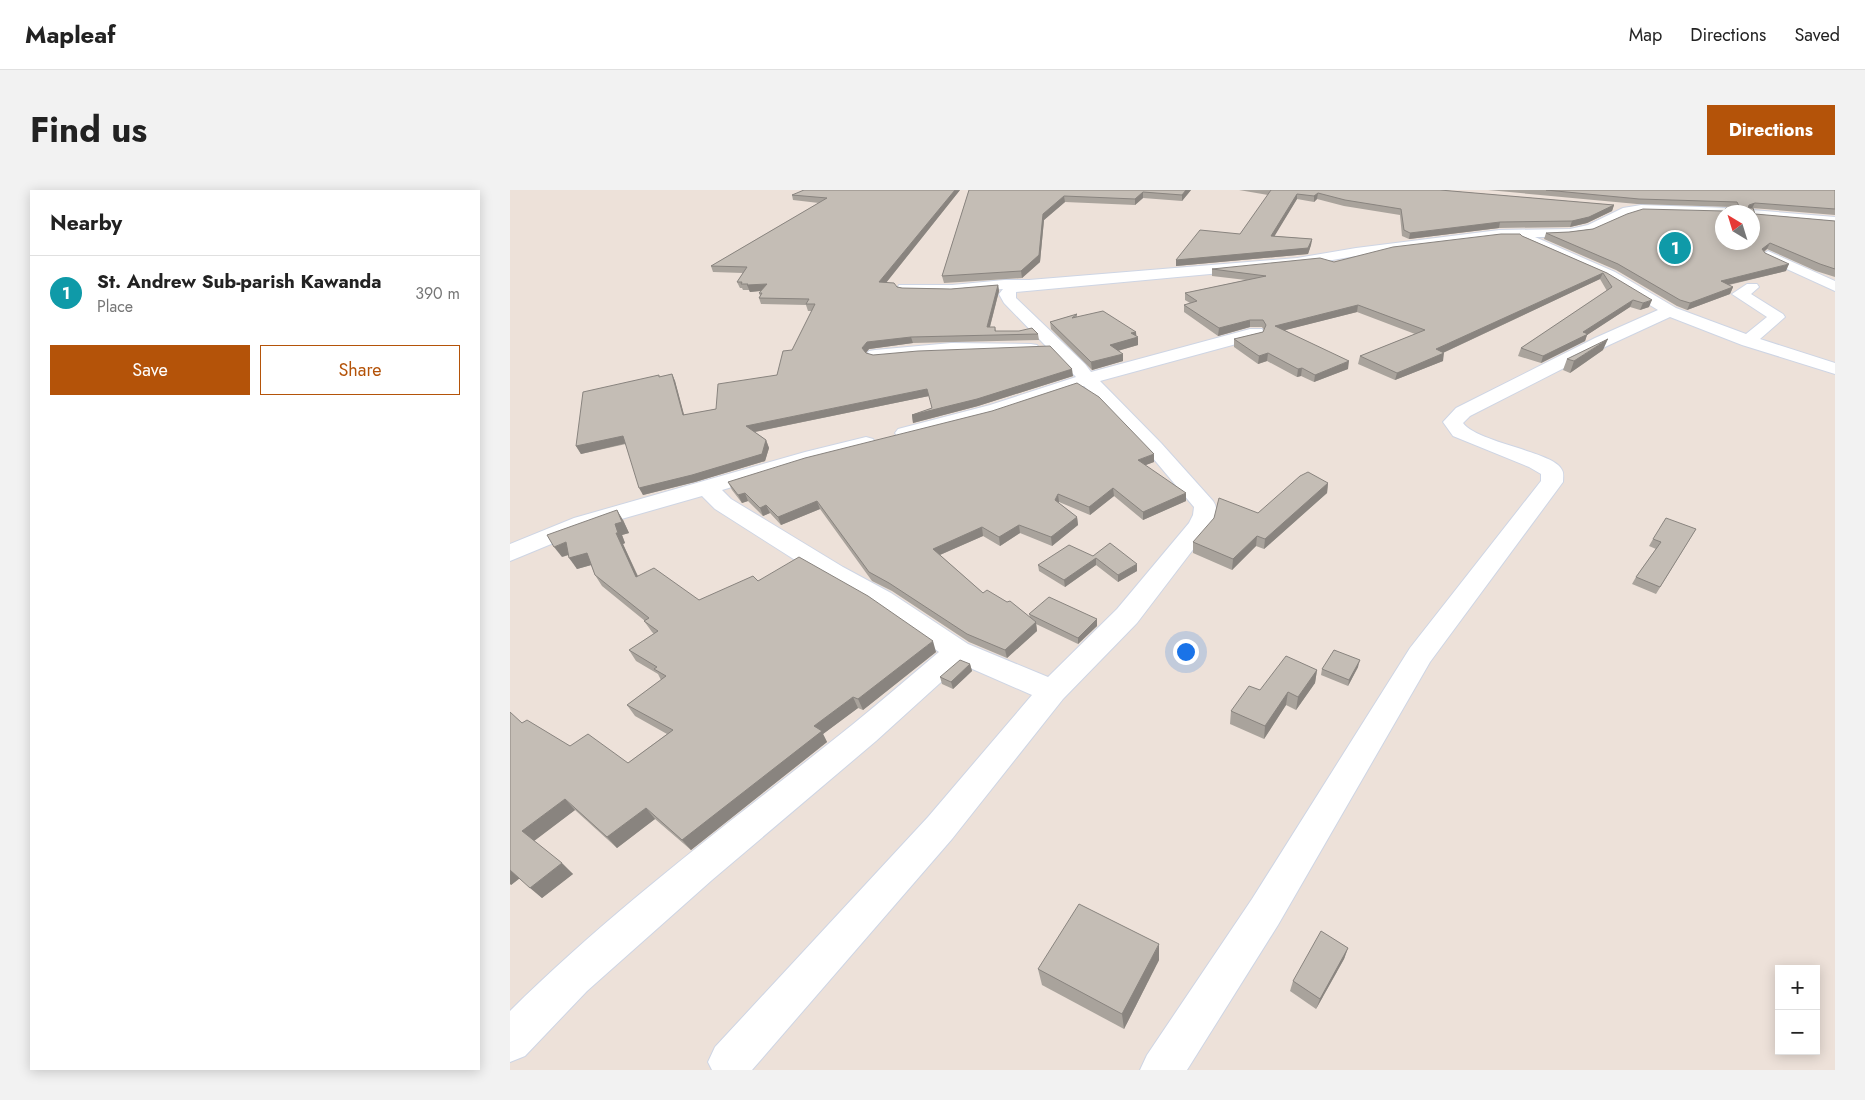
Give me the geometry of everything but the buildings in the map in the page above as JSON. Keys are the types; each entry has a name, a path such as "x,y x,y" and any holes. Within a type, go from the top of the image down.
{"street":[{"path":"1705,198 1716,205"},
{"path":"1608,206 1715,212"},
{"path":"904,288 952,290 995,285 1207,271 1297,262 1366,250 1468,237 1517,233 1570,233 1584,230 1627,211 1641,209"},
{"path":"1760,215 1835,221"},
{"path":"1517,233 1610,275 1670,311 1748,341 1835,369"},
{"path":"1768,255 1835,286"},
{"path":"730,1062 940,828 1052,690 1127,616 1199,526 1205,515 1205,506 1154,447 1087,379 1079,368 1009,300 1007,294 1010,289 1026,284"},
{"path":"1752,287 1741,292 1741,296 1776,316"},
{"path":"1748,341 1776,316 1791,308"},
{"path":"1162,1070 1265,912 1420,655 1552,482 1552,471 1537,462 1474,439 1460,432 1453,422 1463,412 1601,342 1670,311"},
{"path":"510,553 582,523 812,456 1003,407 1087,379 1256,333"},
{"path":"875,355 923,350 1025,349 1056,346"},
{"path":"706,488 723,504 834,573 882,598 958,651 1052,690"},
{"path":"510,1041 580,971 699,868 865,732 958,651"}],"place":[{"name":"St. Andrew Sub-parish Kawanda","path":"1675,248"}]}
